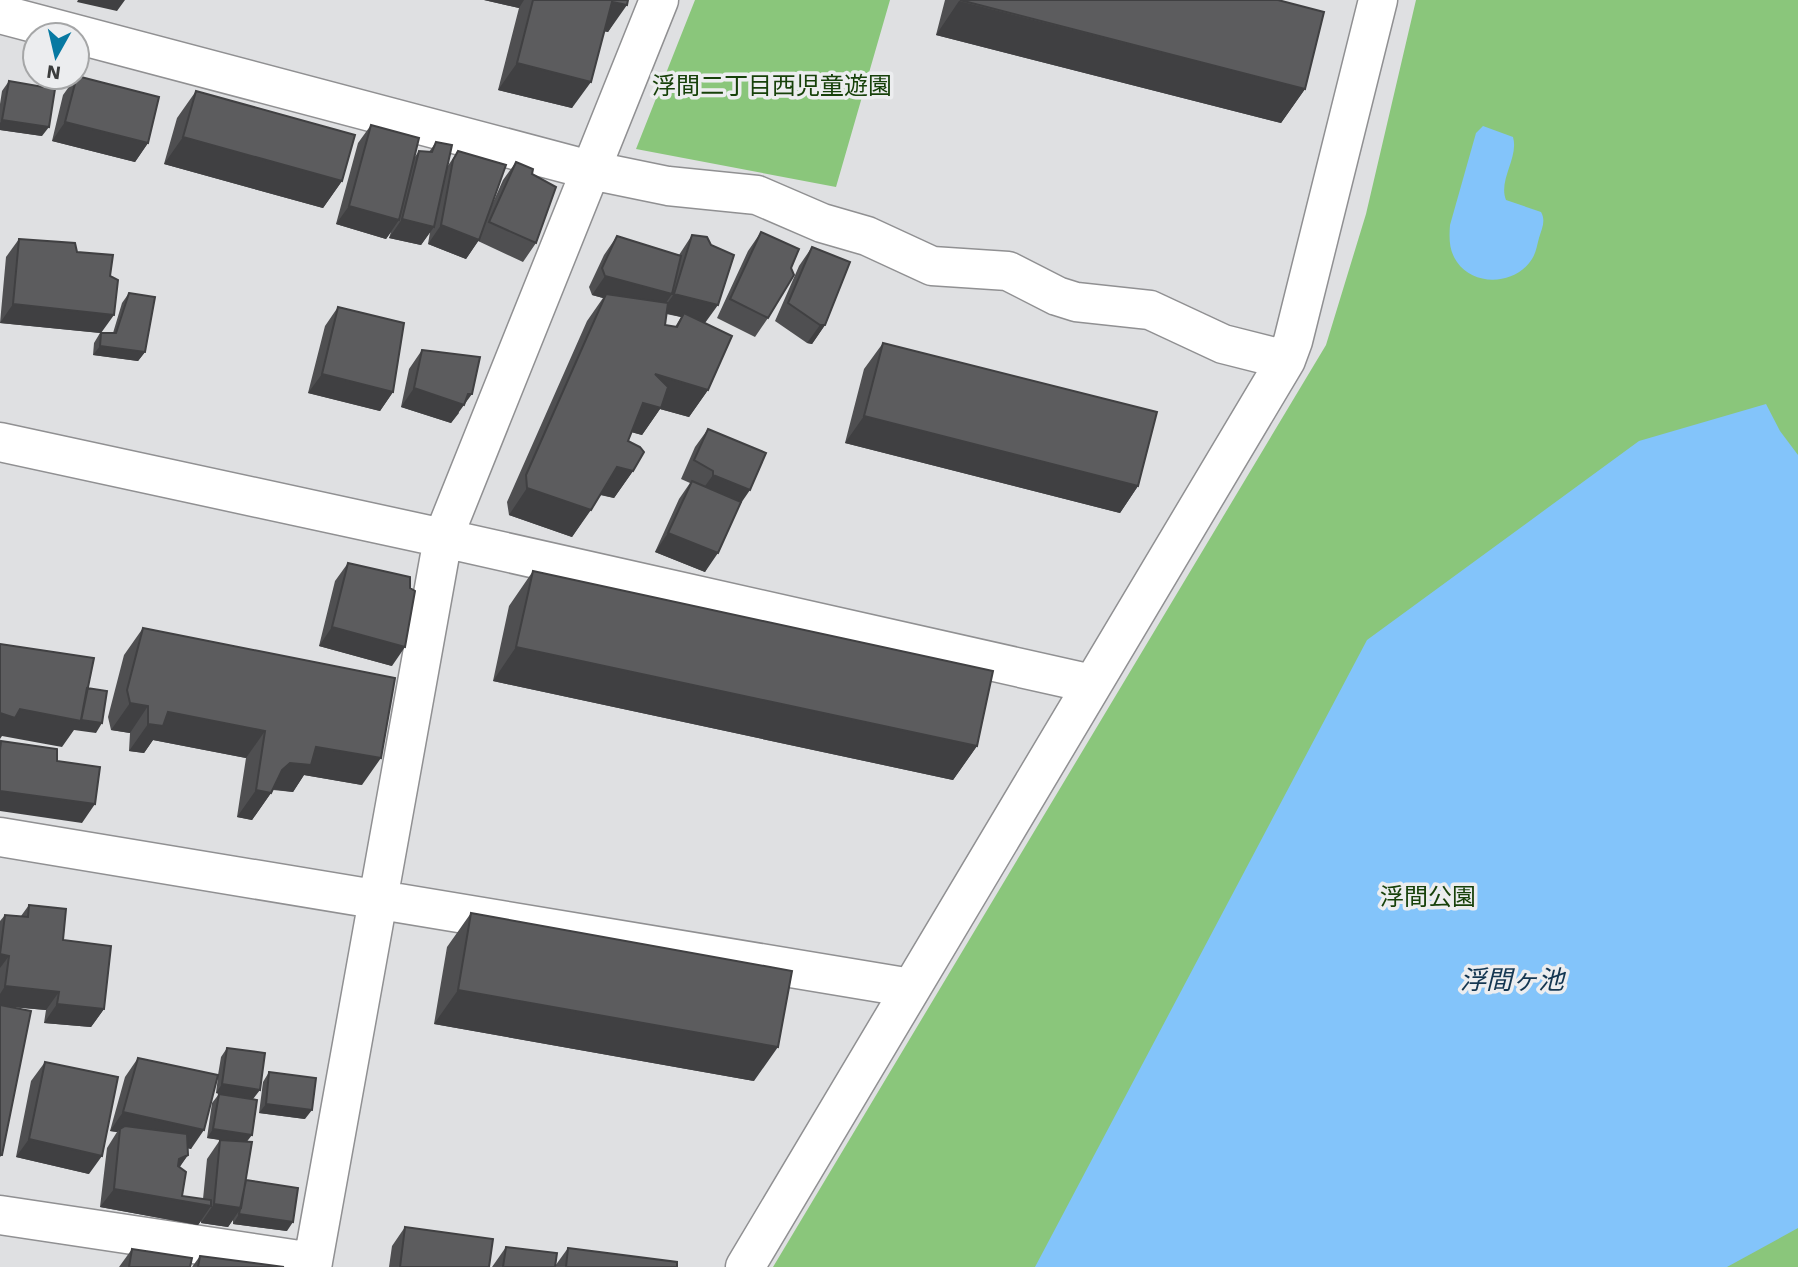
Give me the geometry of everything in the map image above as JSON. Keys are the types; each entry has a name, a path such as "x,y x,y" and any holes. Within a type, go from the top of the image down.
{"street":[{"path":"0,1215 312,1265 443,538 659,0"},
{"path":"744,1267 1286,360 1378,0"},
{"path":"0,14 590,170 679,188 757,195 822,223 867,236 932,265 1008,271 1057,296 1076,302 1150,310 1223,344 1286,360"},
{"path":"0,442 443,538 1092,684"},
{"path":"0,837 911,988"}],"green space":[{"name":"浮間二丁目西児童遊園","path":"695,0 890,0 836,187 636,149"},
{"name":"浮間公園","path":"1416,0 1798,0 1798,1267 773,1267 1326,345 1366,214"}],"water":[{"path":"1483,126 1513,137 1513,153 1504,192 1506,200 1541,212 1543,218 1532,259 1516,274 1495,280 1474,276 1464,270 1454,258 1450,240 1450,225 1476,133"},
{"name":"浮間ヶ池","path":"1766,404 1780,431 1798,455 1798,1228 1727,1267 1035,1267 1367,640 1639,441"}],"building":[{"path":"533,0 628,0 627,5 612,2 591,82 517,63"},
{"path":"960,0 1278,0 1324,12 1305,89"},
{"path":"91,80 159,97 148,143 65,122 73,91 91,91"},
{"path":"9,81 21,83 21,91 55,91 49,127 2,120"},
{"path":"196,91 355,135 342,181 183,137"},
{"path":"371,125 419,138 399,220 349,206"},
{"path":"436,142 452,145 434,227 402,219 419,151 432,152"},
{"path":"458,151 506,165 479,240 441,225 453,160"},
{"path":"516,162 533,169 532,174 556,187 536,243 489,222"},
{"path":"761,232 799,249 791,268 794,275 768,318 730,299"},
{"path":"692,235 707,237 711,245 734,255 718,305 674,294"},
{"path":"617,236 681,256 672,294 605,276 602,268"},
{"path":"19,239 75,243 77,252 113,255 110,276 118,280 114,315 13,304"},
{"path":"812,247 850,262 825,325 820,325 788,303"},
{"path":"129,293 155,297 145,352 100,346 101,333 116,333"},
{"path":"606,294 668,303 665,325 677,327 684,313 732,336 708,390 655,374 668,387 661,408 643,403 628,441 644,452 633,471 617,467 591,510 527,488 526,475"},
{"path":"338,307 404,323 393,392 322,374"},
{"path":"883,343 1157,412 1138,486 864,416"},
{"path":"422,350 480,357 472,394 468,394 464,405 414,388"},
{"path":"708,429 766,453 750,490 713,475 713,471 694,460"},
{"path":"692,481 741,502 718,553 668,533"},
{"path":"348,563 410,577 410,588 415,591 405,647 332,627"},
{"path":"533,571 993,671 977,746 516,647"},
{"path":"143,628 395,678 381,758 316,747 311,765 290,763 282,770 271,793 256,790 265,731 168,712 163,726 148,724 148,706 130,703 127,690"},
{"path":"0,644 94,658 81,721 20,709 15,718 0,713"},
{"path":"87,688 107,691 102,723 81,720"},
{"path":"1,741 57,749 57,761 100,767 95,804 0,791"},
{"path":"29,905 66,909 63,940 111,946 104,1009 57,1004 59,992 5,986 9,956 0,954 5,915 28,917"},
{"path":"471,913 792,971 778,1047 458,990"},
{"path":"0,1005 31,1011 2,1155 0,1155"},
{"path":"227,1048 265,1053 260,1090 222,1084"},
{"path":"138,1058 218,1075 204,1130 123,1112"},
{"path":"45,1062 118,1077 102,1156 29,1139"},
{"path":"269,1072 316,1078 312,1110 266,1104"},
{"path":"219,1094 257,1100 252,1135 213,1129"},
{"path":"125,1126 187,1134 188,1155 179,1159 178,1166 186,1172 182,1196 211,1200 211,1206 114,1189 120,1129"},
{"path":"220,1140 252,1142 241,1208 214,1204"},
{"path":"246,1180 298,1188 293,1222 239,1214"},
{"path":"405,1227 493,1239 489,1267 400,1267"},
{"path":"506,1247 557,1253 555,1267 503,1267"},
{"path":"568,1248 677,1262 677,1267 566,1267"},
{"path":"132,1249 192,1258 190,1267 129,1267"},
{"path":"200,1256 284,1267 198,1267"}]}
